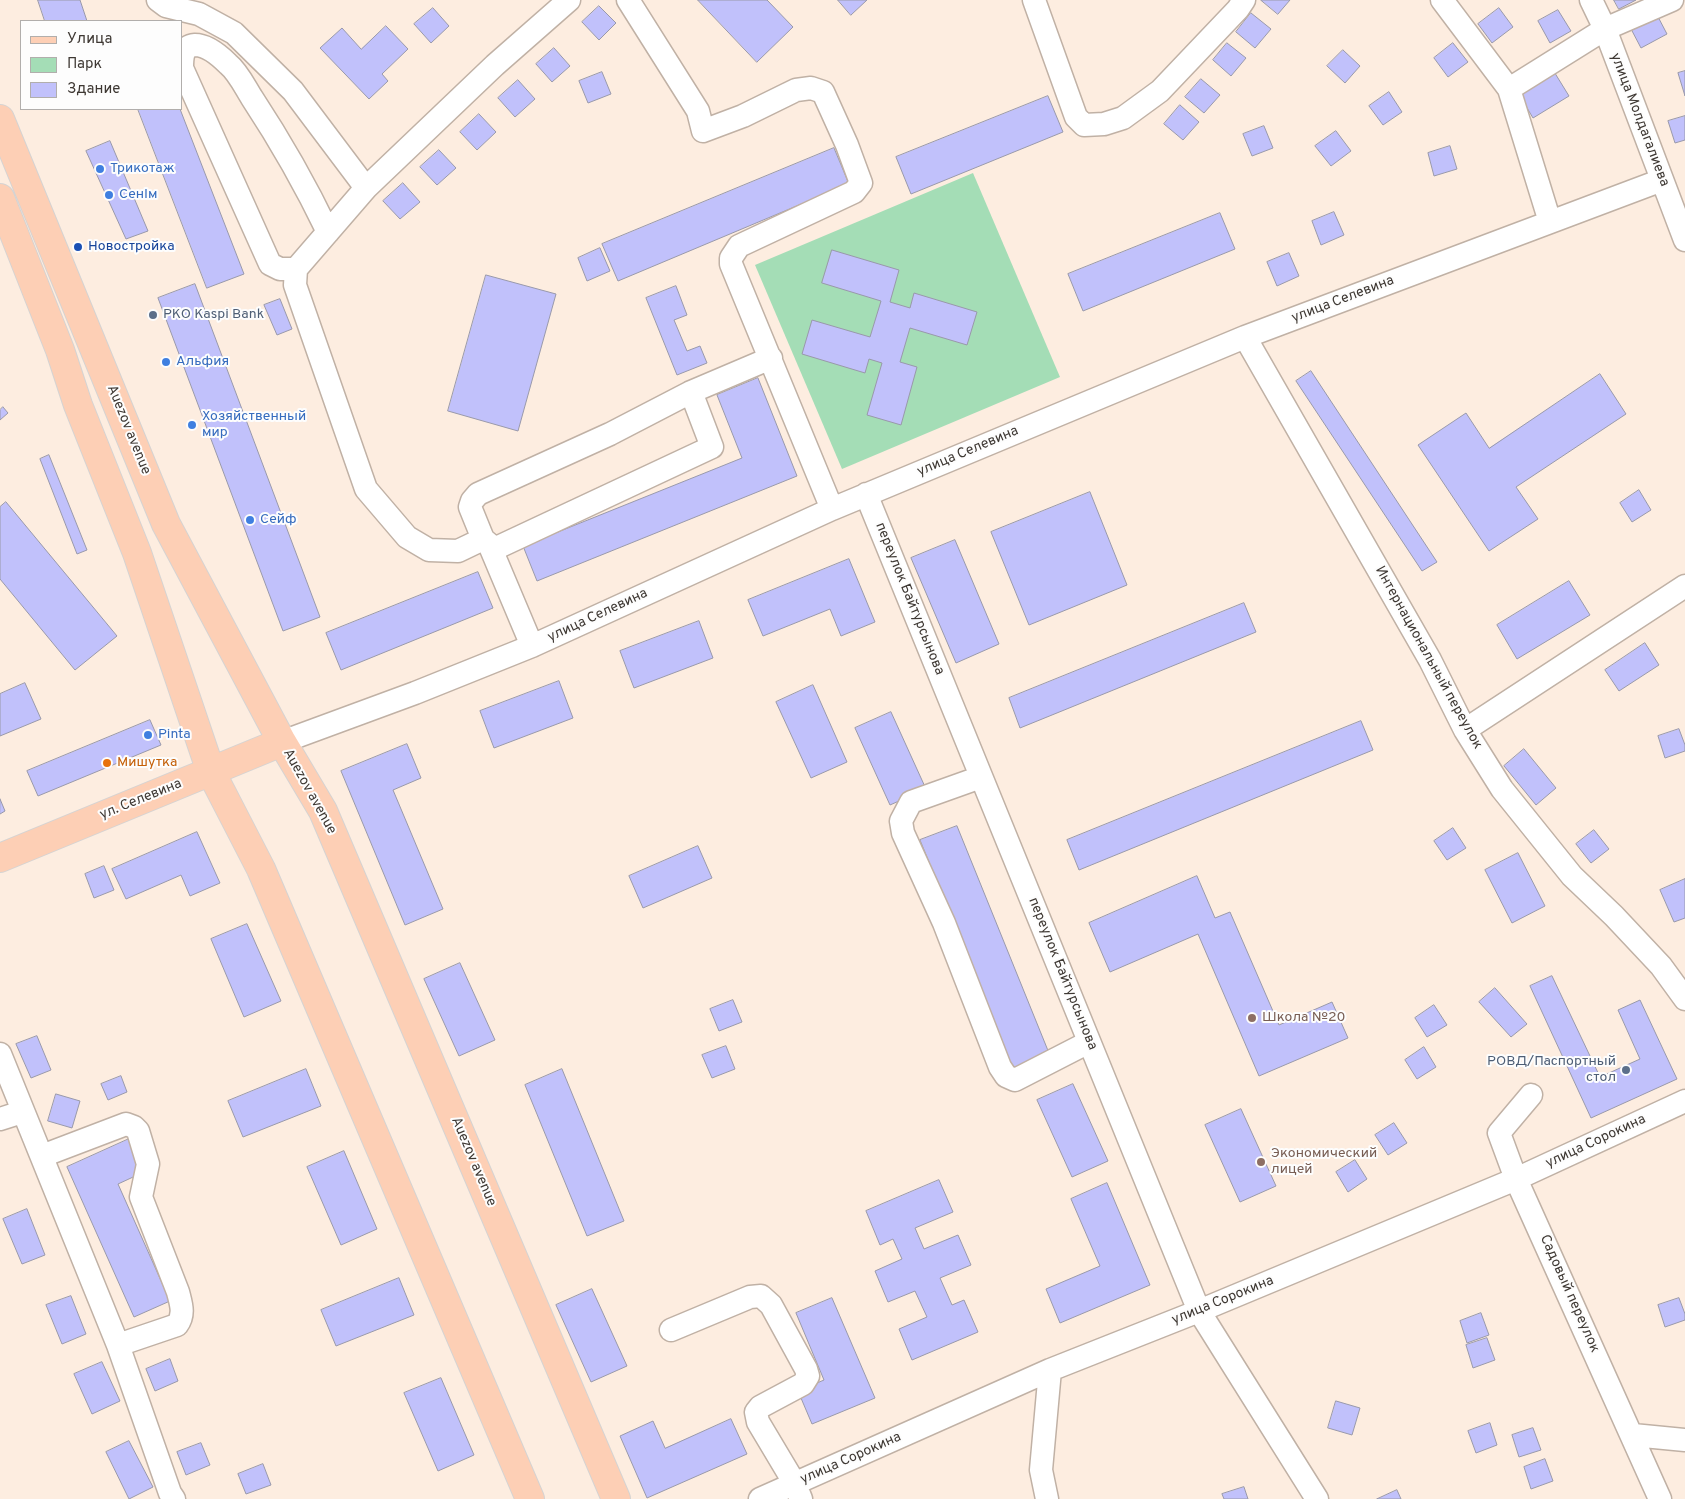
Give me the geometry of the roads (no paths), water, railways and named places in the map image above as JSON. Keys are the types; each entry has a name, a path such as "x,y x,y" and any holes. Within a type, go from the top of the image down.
{"main road":[{"name":"Auezov avenue","path":"0,119 166,524 282,742 323,811 616,1499"},
{"path":"0,198 60,350 78,405 137,554 211,772 261,869 530,1499"},
{"name":"ул. Селевина","path":"0,858 282,742"}],"street":[{"path":"158,0 166,6 199,14 234,33 293,91 366,188"},
{"path":"569,0 495,65 366,188 296,268 295,285 366,489 407,537 429,550 458,551 487,544 712,447 691,392"},
{"path":"628,0 698,111 703,131 743,116 796,90 811,88 823,92 846,145 861,183 854,192 739,246 731,258 731,264 832,509"},
{"path":"1034,0 1076,117 1084,125 1104,124 1123,118 1160,91 1238,9 1244,0"},
{"path":"1442,0 1509,89 1550,222"},
{"name":"улица Молдагалиева","path":"1591,0 1604,29 1685,240"},
{"path":"1509,89 1604,29 1672,0"},
{"path":"296,268 280,269 270,264 182,68 183,53 187,47 194,45 204,46 229,64 271,127 305,184 328,232"},
{"name":"улица Селевина","path":"282,742 416,693 532,646 866,494 1245,337 1662,180"},
{"name":"Интернациональный переулок","path":"1245,337 1430,660 1465,730 1502,789 1572,876 1614,916 1661,966 1685,999"},
{"path":"532,646 470,507 472,501 478,494 610,434 691,392 771,358"},
{"name":"переулок Байтурсынова","path":"866,494 1199,1311 1317,1499"},
{"path":"1465,730 1685,586"},
{"path":"981,777 912,802 901,821 903,833 944,923 1000,1067 1006,1076 1015,1080 1089,1042"},
{"path":"0,1054 118,1345 170,1493 174,1499"},
{"name":"Садовый переулок","path":"1531,1095 1499,1132 1516,1179 1633,1435 1660,1499"},
{"name":"улица Сорокина","path":"760,1499 798,1492 1050,1370 1199,1311 1516,1179 1685,1101"},
{"path":"0,1119 22,1112"},
{"path":"42,1156 126,1124 138,1131 148,1164 141,1197 178,1292 182,1318 177,1325 118,1345"},
{"path":"670,1330 750,1297 761,1296 771,1305 808,1376 803,1384 760,1407 756,1412 758,1422 798,1492"},
{"path":"1047,1499 1041,1470 1050,1370"},
{"path":"1633,1435 1685,1440"}],"place":[{"name":"Трикотаж","path":"100,169"},
{"name":"СенIм","path":"109,195"},
{"name":"Новостройка","path":"78,247"},
{"name":"РКО Kaspi Bank","path":"153,315"},
{"name":"Альфия","path":"166,362"},
{"name":"Хозяйственный мир","path":"192,425"},
{"name":"Сейф","path":"250,520"},
{"name":"Pinta","path":"148,735"},
{"name":"Мишутка","path":"107,763"},
{"name":"Школа №20","path":"1252,1018"},
{"name":"РОВД/Паспортный стол","path":"1626,1070"},
{"name":"Экономический лицей","path":"1261,1162"}]}
